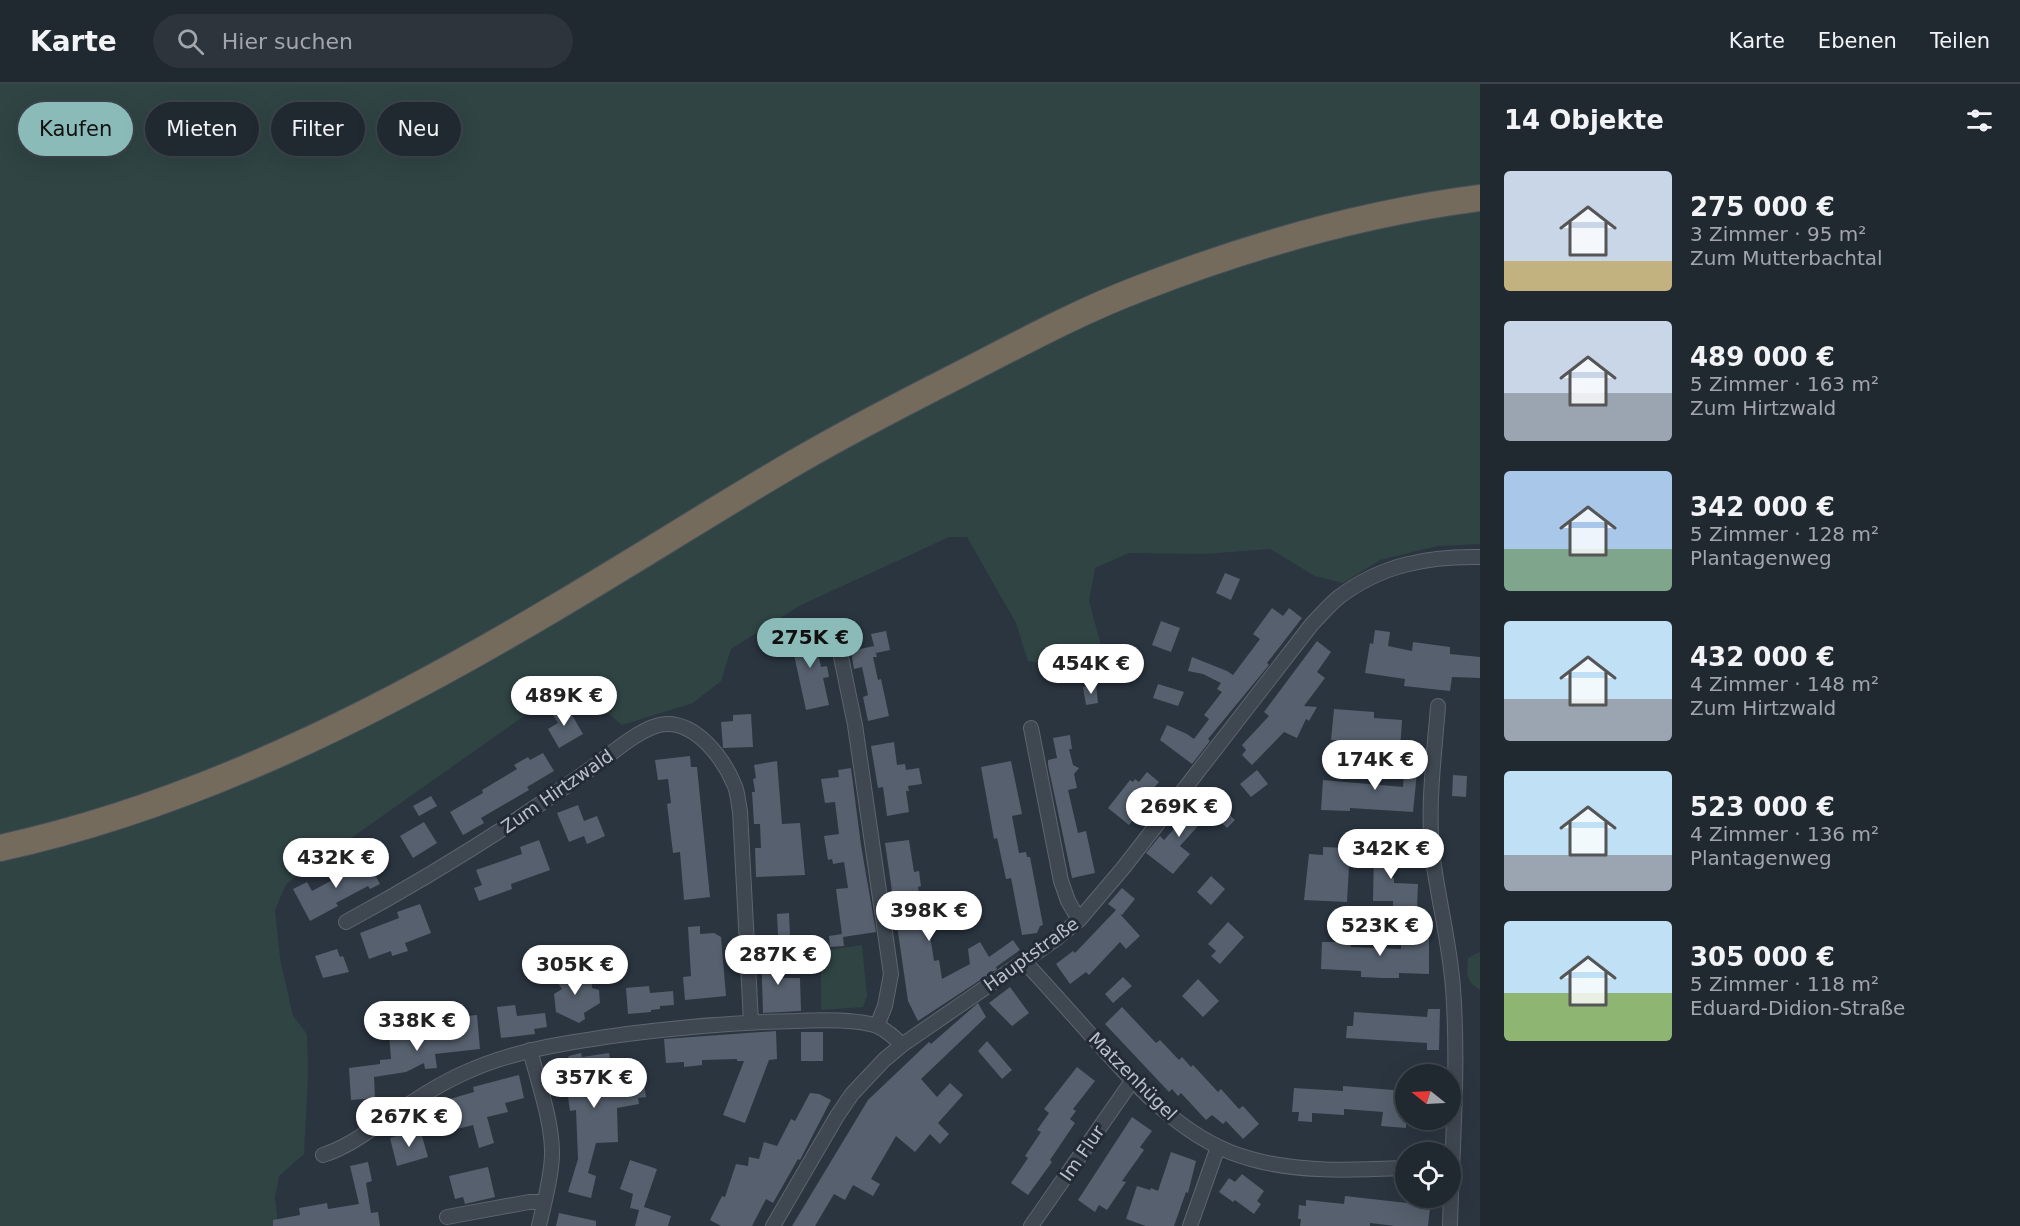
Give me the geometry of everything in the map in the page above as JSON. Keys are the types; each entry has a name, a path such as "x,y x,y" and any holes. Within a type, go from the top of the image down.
{"highway":[{"path":"0,848 69,831 161,800 242,770 329,730 409,690 552,610 806,456 1041,333 1138,289 1229,256 1310,234 1375,217 1480,198"}],"street":[{"name":"Hauptstraße","path":"773,1226 852,1094 884,1060 902,1045 1053,941 1079,920 1124,867 1312,624 1336,600 1365,580 1393,567 1455,556 1480,557"},
{"path":"841,657 855,725 891,974 885,1006 878,1026"},
{"path":"1438,706 1432,780 1431,831 1434,866 1448,938 1453,989 1455,1065 1452,1142"},
{"name":"Zum Hirtzwald","path":"346,922 409,888 482,843 544,803 618,748 653,726 678,724 698,735 721,761 735,785 740,811 751,1022"},
{"path":"1031,728 1061,881 1068,901 1079,920"},
{"name":"Matzenhügel","path":"1024,961 1132,1081 1173,1119 1218,1147 1252,1160 1284,1166 1395,1168"},
{"path":"323,1155 341,1149 427,1093 463,1073 497,1059 530,1050 624,1035 751,1022 813,1021 864,1023 878,1026 902,1045"},
{"path":"530,1050 547,1119 552,1153 538,1226"},
{"name":"Im Flur","path":"1031,1226 1132,1081"},
{"path":"1190,1226 1218,1147"},
{"path":"447,1218 529,1202 544,1202"},
{"path":"1450,1208 1450,1226"}],"green space":[{"path":"0,84 1480,84 1480,544 1437,546 1380,560 1343,583 1315,576 1270,549 1204,554 1129,553 1095,568 1089,601 1102,649 1068,668 1028,661 1016,623 967,537 949,537 799,606 731,649 721,681 693,703 622,725 601,707 576,695 541,704 286,884 275,910 280,959 293,1016 307,1034 308,1074 304,1154 279,1176 275,1197 278,1226 0,1226"},
{"path":"862,945 867,996 863,1007 821,1010 821,951"},
{"path":"1480,952 1480,990 1469,980 1467,969 1468,958"}],"building":[{"path":"1225,573 1240,579 1231,600 1216,593"},
{"path":"1272,608 1283,616 1289,608 1302,618 1267,663 1269,665 1208,739 1210,741 1192,764 1160,740 1167,725 1194,739 1209,719 1204,715 1222,692 1217,689 1221,683 1203,674 1188,671 1192,657 1233,675 1260,639 1253,634"},
{"path":"1161,621 1180,628 1171,652 1152,645"},
{"path":"812,627 821,667 827,666 829,677 823,678 829,705 806,710 789,632"},
{"path":"1375,630 1390,632 1388,646 1412,651 1413,642 1450,647 1450,654 1480,657 1480,678 1452,677 1450,691 1404,686 1405,679 1365,673 1370,643 1373,644"},
{"path":"886,631 890,650 876,653 871,634"},
{"path":"1317,641 1331,652 1317,672 1325,678 1304,706 1317,707 1309,721 1306,719 1297,738 1284,732 1252,765 1242,755 1246,750 1242,745 1269,716 1264,712"},
{"path":"874,646 877,657 873,657 878,680 881,679 889,716 868,721 863,697 868,695 862,667 854,669 851,651"},
{"path":"1158,684 1184,692 1178,706 1153,698"},
{"path":"1096,685 1098,703 1086,705 1083,687"},
{"path":"559,703 568,717 572,715 583,734 559,748 548,729 558,723 549,709"},
{"path":"1334,709 1374,712 1374,718 1402,720 1400,751 1371,749 1372,743 1331,740"},
{"path":"751,714 753,747 723,748 721,722 733,721 733,715"},
{"path":"1070,735 1072,749 1069,749 1073,765 1079,768 1074,774 1077,788 1068,790 1078,833 1086,831 1095,873 1072,878 1048,765 1048,760 1057,758 1053,738"},
{"path":"894,742 897,765 905,764 906,770 919,768 922,784 908,786 909,791 906,791 909,812 887,816 883,787 878,788 871,746"},
{"path":"1406,742 1420,743 1413,812 1350,808 1350,811 1321,810 1323,780 1403,787"},
{"path":"543,753 554,771 527,787 529,790 481,818 484,823 463,835 450,812 483,793 482,790 517,769 514,765 528,757 530,760"},
{"path":"690,756 691,767 697,767 710,897 684,900 680,852 673,853 667,804 671,803 668,779 658,780 655,760"},
{"path":"777,761 782,824 800,823 805,875 756,877 755,848 761,848 760,824 754,824 752,792 755,792 753,779 756,778 754,765"},
{"path":"1011,761 1022,814 1012,816 1019,853 1026,852 1027,857 1030,857 1043,925 1037,933 1022,935 1011,878 1006,879 997,838 994,839 981,767"},
{"path":"851,768 876,932 843,937 844,946 830,947 829,936 842,934 836,889 848,888 844,862 833,864 832,859 828,860 824,836 839,834 835,802 825,803 821,779 839,777 838,770"},
{"path":"1257,770 1268,784 1251,797 1240,784"},
{"path":"1147,772 1159,782 1153,789 1156,792 1129,825 1108,808 1130,780 1133,782 1135,779 1139,782"},
{"path":"1453,775 1467,776 1466,797 1452,796"},
{"path":"431,796 437,806 419,816 413,806"},
{"path":"1207,798 1216,806 1180,846 1190,854 1173,874 1146,853 1160,836 1164,840 1199,801 1202,804"},
{"path":"578,805 584,821 597,816 605,836 587,844 584,836 569,842 557,813"},
{"path":"1224,809 1235,820 1227,828 1216,817"},
{"path":"424,822 437,843 413,858 400,836"},
{"path":"539,840 550,870 511,884 512,889 479,901 474,888 482,885 476,870 522,854 520,847"},
{"path":"909,840 914,872 919,871 921,886 918,887 922,916 927,916 934,961 939,960 942,979 970,964 968,949 980,942 989,957 1013,940 1020,950 996,967 997,969 918,1021 908,1001 885,843"},
{"path":"1377,844 1395,845 1392,878 1394,878 1394,883 1418,884 1417,907 1393,906 1393,901 1373,901 1374,849 1377,849"},
{"path":"1323,847 1350,848 1347,902 1304,900 1309,854 1323,855"},
{"path":"366,858 380,884 370,889 368,886 336,903 338,906 310,921 293,889 307,882 312,891 338,877 336,874"},
{"path":"1211,876 1225,889 1211,905 1197,892"},
{"path":"1122,888 1135,899 1122,915 1120,914 1140,936 1126,949 1120,942 1089,975 1086,972 1070,984 1056,964 1073,951 1075,953 1116,910 1108,904"},
{"path":"420,904 431,933 405,943 408,951 392,956 391,951 369,959 360,933 399,918 397,912"},
{"path":"789,913 790,935 778,935 777,914"},
{"path":"1417,919 1429,920 1429,974 1399,973 1399,978 1361,977 1361,971 1321,969 1322,942 1351,942 1351,947 1401,949 1401,945 1416,945"},
{"path":"1228,922 1244,937 1220,964 1211,956 1216,951 1208,944"},
{"path":"700,926 700,934 714,933 721,937 726,996 685,1000 683,977 691,976 688,927"},
{"path":"777,946 778,978 800,978 801,1011 763,1013 761,947"},
{"path":"337,949 340,957 343,956 349,972 323,978 315,956"},
{"path":"564,967 570,975 581,981 585,977 592,981 592,988 599,990 600,1003 584,1013 585,1019 579,1023 556,1012 554,994 562,989 552,975"},
{"path":"1123,977 1132,986 1113,1003 1105,994"},
{"path":"1198,979 1219,1001 1203,1017 1182,996"},
{"path":"649,986 650,993 673,991 674,1005 660,1006 660,1009 651,1010 651,1012 628,1014 626,988"},
{"path":"1010,987 1029,1013 1012,1026 989,1003"},
{"path":"978,1003 986,1017 921,1079 937,1097 950,1083 963,1095 938,1123 949,1134 940,1144 930,1134 915,1152 896,1136 871,1179 880,1184 873,1196 853,1185 845,1200 834,1194 815,1226 792,1226 868,1100 929,1042 931,1044"},
{"path":"515,1005 517,1016 545,1013 547,1027 534,1029 535,1034 501,1038 497,1007"},
{"path":"1122,1007 1156,1043 1160,1040 1179,1060 1182,1057 1191,1067 1193,1065 1218,1092 1221,1089 1239,1109 1243,1106 1259,1124 1243,1139 1226,1121 1223,1124 1212,1115 1206,1120 1181,1093 1178,1096 1172,1089 1169,1092 1105,1024"},
{"path":"1428,1009 1440,1009 1439,1050 1427,1050 1427,1043 1346,1038 1347,1026 1353,1026 1354,1012 1427,1017"},
{"path":"477,1015 480,1049 435,1054 437,1068 425,1069 424,1063 406,1072 374,1077 375,1098 351,1100 349,1068 380,1064 380,1060 391,1059 389,1034 420,1031 419,1027 440,1025 439,1019"},
{"path":"776,1031 777,1059 769,1060 745,1123 723,1115 744,1061 737,1061 737,1059 702,1060 702,1065 684,1067 684,1062 666,1063 664,1039"},
{"path":"801,1032 823,1032 823,1061 801,1061"},
{"path":"987,1041 1012,1070 1002,1079 978,1051"},
{"path":"581,1053 582,1057 609,1053 614,1083 643,1078 646,1097 638,1098 639,1104 617,1108 618,1142 596,1143 588,1173 596,1176 591,1198 568,1192 578,1159 576,1110 570,1111 565,1076 554,1077 551,1063 566,1061 569,1056"},
{"path":"1077,1067 1095,1081 1073,1109 1076,1111 1070,1119 1075,1123 1050,1160 1052,1162 1028,1195 1011,1183 1028,1158 1025,1156 1041,1132 1037,1130 1049,1113 1044,1109"},
{"path":"519,1075 524,1098 505,1103 508,1112 487,1117 494,1143 479,1148 473,1125 453,1130 452,1126 434,1131 429,1114 438,1112 436,1103 474,1092 473,1087"},
{"path":"1343,1086 1395,1090 1395,1127 1381,1126 1383,1112 1344,1109 1344,1115 1312,1113 1312,1122 1298,1121 1299,1112 1292,1112 1294,1088 1343,1091"},
{"path":"810,1093 819,1094 831,1100 800,1160 798,1159 773,1203 766,1199 752,1226 721,1226 710,1220 722,1196 725,1197 736,1164 748,1166 749,1157 759,1159 764,1142 777,1146 791,1119 795,1121"},
{"path":"1132,1117 1152,1131 1140,1147 1144,1150 1122,1181 1126,1182 1107,1210 1099,1205 1095,1212 1078,1200"},
{"path":"420,1129 428,1157 397,1166 390,1138"},
{"path":"1171,1152 1196,1161 1188,1193 1186,1192 1174,1226 1146,1226 1126,1219 1137,1186 1158,1191"},
{"path":"630,1160 657,1169 644,1207 671,1216 668,1226 635,1226 639,1210 630,1208 633,1194 620,1189"},
{"path":"368,1162 372,1181 366,1183 371,1213 378,1212 380,1226 273,1226 273,1220 300,1215 299,1208 327,1203 328,1209 359,1204 350,1166"},
{"path":"488,1167 495,1197 465,1204 463,1197 455,1199 449,1176"},
{"path":"1242,1174 1264,1191 1257,1201 1261,1204 1254,1214 1219,1192 1229,1178 1235,1182"},
{"path":"1345,1196 1395,1202 1395,1208 1430,1208 1428,1226 1370,1223 1370,1226 1300,1226 1299,1205 1306,1206 1306,1200 1344,1204"},
{"path":"559,1213 596,1221 596,1226 556,1226"}]}
